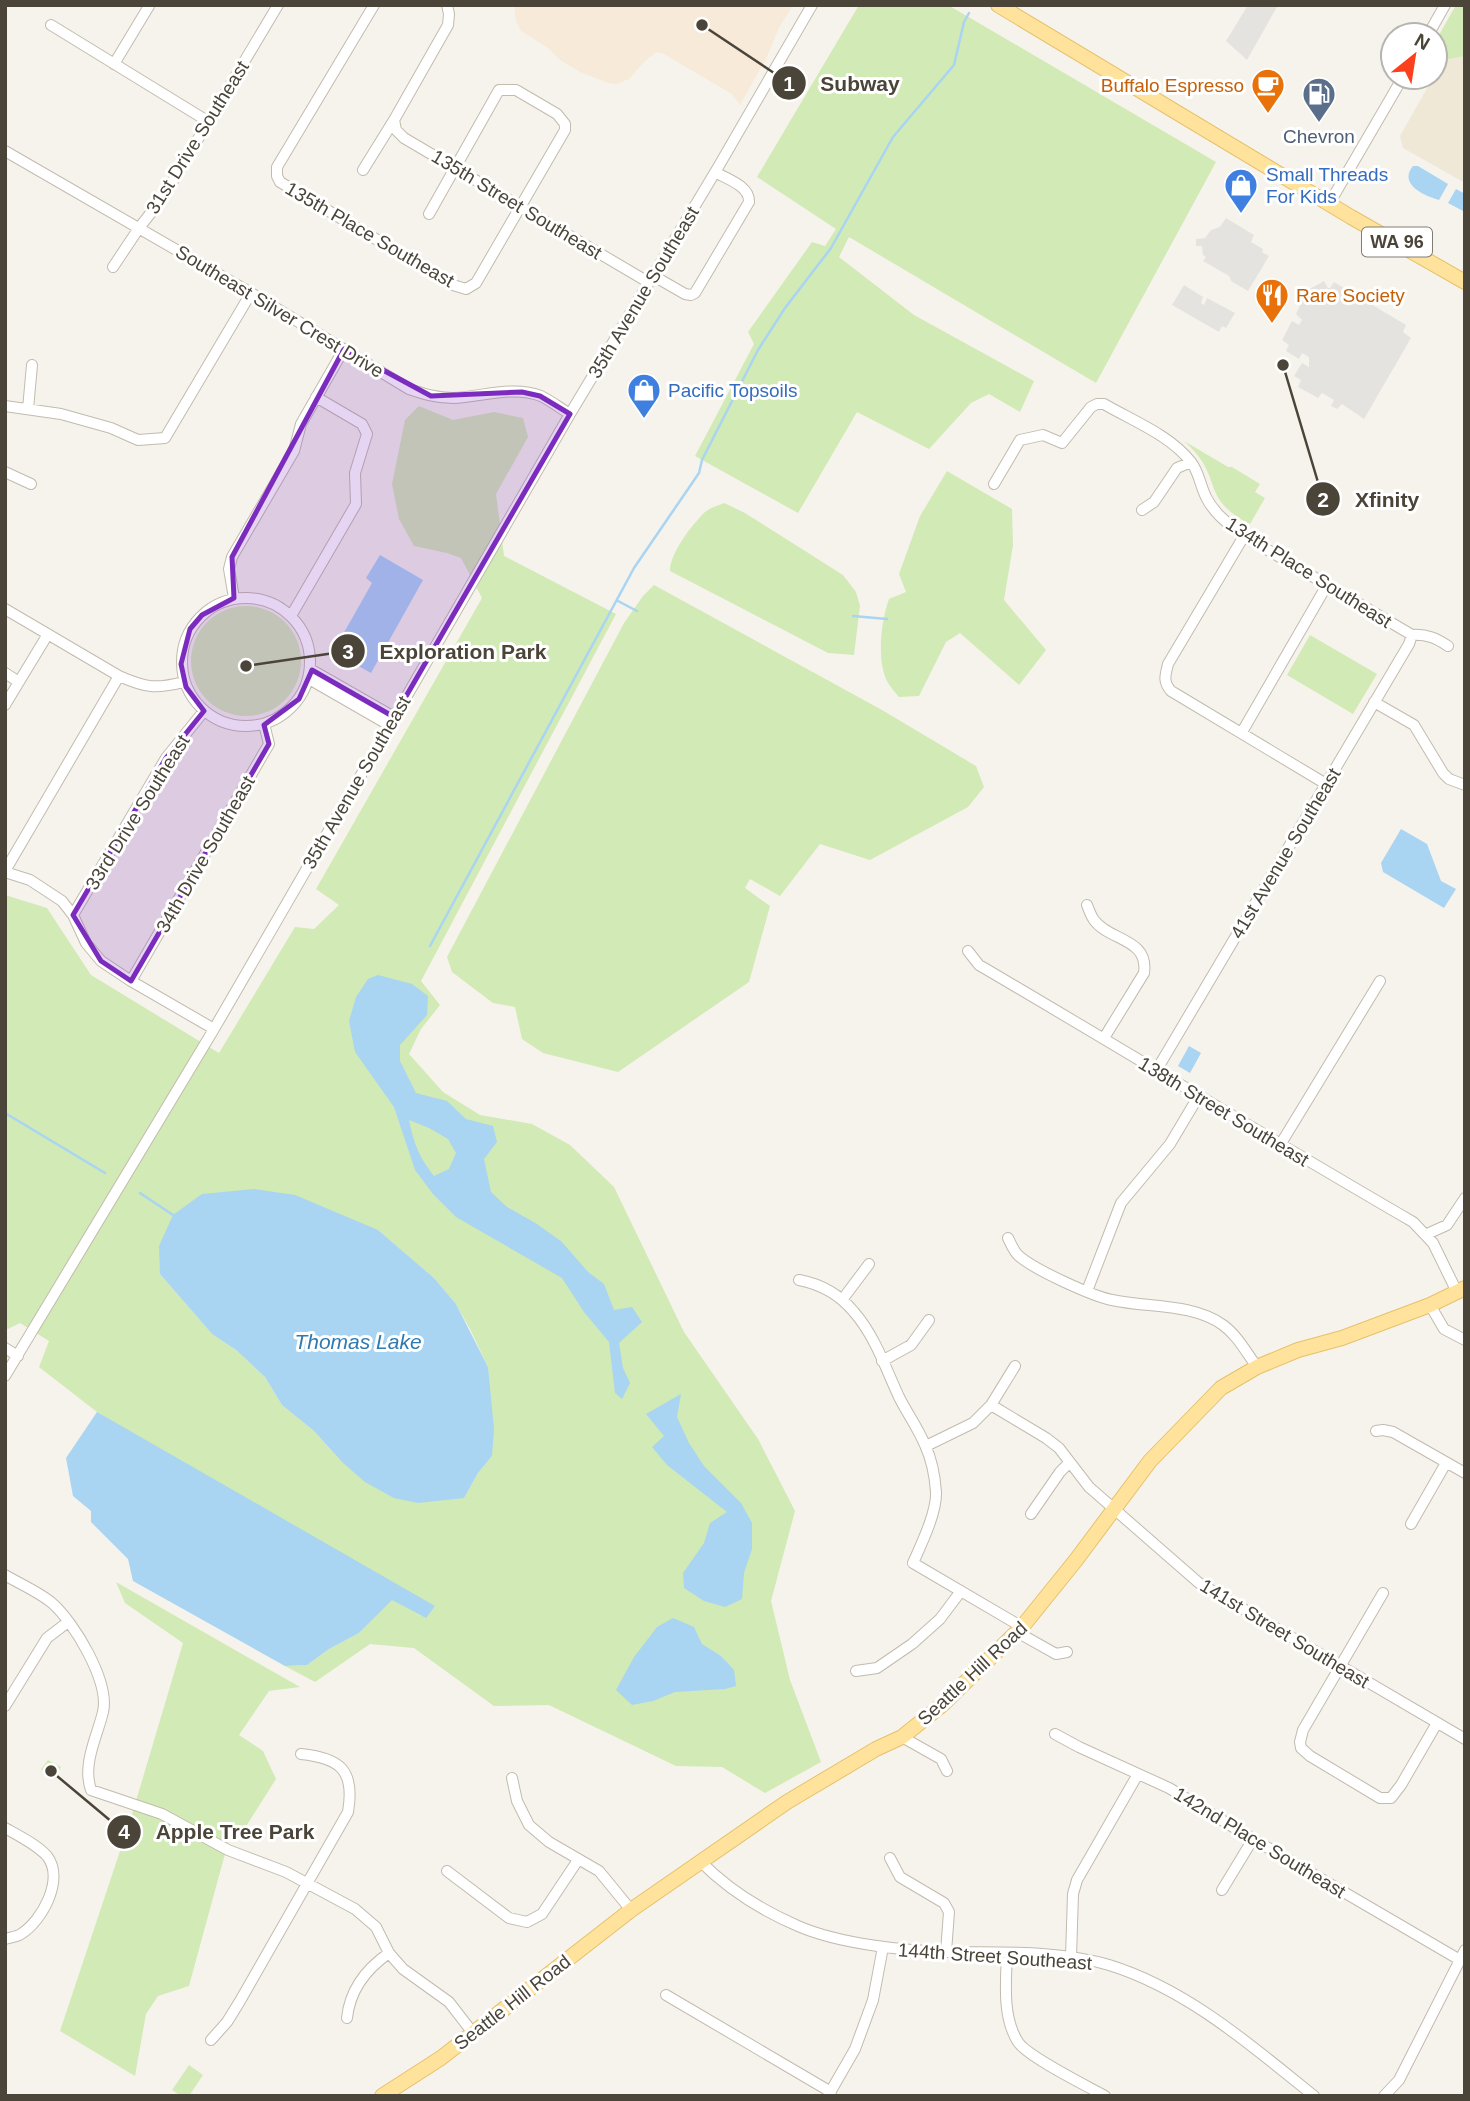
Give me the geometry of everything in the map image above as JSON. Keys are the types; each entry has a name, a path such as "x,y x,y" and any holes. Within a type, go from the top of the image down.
{"main road":[{"name":"WA 96","path":"998,5 1329,204 1465,282"},
{"name":"Seattle Hill Road","path":"382,2096 473,2033 631,1910 788,1802 876,1749 902,1737 942,1705 1020,1630 1150,1461 1221,1388 1257,1367 1298,1350 1342,1338 1430,1305 1461,1290"}],"street":[{"name":"31st Drive Southeast","path":"113,267 164,196 278,5"},
{"name":"135th Place Southeast","path":"374,5 277,167 280,182 453,285 466,289 476,283 520,207"},
{"name":"35th Avenue Southeast","path":"5,1376 214,1029 569,414 812,5"},
{"path":"1436,21 1445,5"},
{"path":"114,64 149,6"},
{"path":"363,170 448,25 448,9"},
{"path":"51,25 208,122"},
{"path":"429,214 499,90 508,89 516,90 557,114 565,124 565,130 520,207"},
{"path":"1329,204 1395,91"},
{"name":"135th Street Southeast","path":"394,120 396,130 404,138 520,207 650,279 691,295 695,293 749,202 746,190 715,172"},
{"name":"Southeast Silver Crest Drive","path":"5,151 251,293 409,389 430,396 453,398 497,392 522,392 540,396 569,414"},
{"path":"5,406 61,414 111,428 138,440 164,438 251,293"},
{"path":"234,598 229,569 232,557 294,451 300,424 344,349"},
{"path":"29,409 32,365"},
{"path":"291,616 356,504 355,472 367,434 362,424 316,397"},
{"name":"134th Place Southeast","path":"994,484 1020,440 1043,435 1062,443 1091,407 1104,404 1171,443 1196,469 1212,506 1244,536 1412,635 1430,636 1448,646"},
{"path":"1142,510 1154,502 1177,468 1191,462"},
{"path":"5,472 31,484"},
{"path":"1244,536 1168,664 1164,678 1166,685 1171,691 1326,784"},
{"path":"1242,732 1327,585"},
{"path":"234,598 254,598 274,604 291,616 307,640 310,654 309,674 299,699 284,715 251,727 226,724 204,711 192,698 184,682 181,664 183,646 190,629 201,615 216,604 234,598"},
{"path":"5,609 137,684 160,688 184,682"},
{"path":"5,705 48,634"},
{"name":"41st Avenue Southeast","path":"1156,1072 1412,635"},
{"path":"5,673 19,682"},
{"path":"309,674 391,721"},
{"path":"119,676 5,871 30,880 62,901 73,915 86,943 101,961 214,1029"},
{"path":"1374,702 1414,725 1443,773 1449,779 1465,785"},
{"name":"33rd Drive Southeast","path":"73,915 166,758 204,711"},
{"name":"34th Drive Southeast","path":"131,981 269,744 264,724"},
{"path":"1087,905 1095,922 1138,949 1145,966 1144,973 1104,1038"},
{"name":"138th Street Southeast","path":"968,951 979,965 1413,1222 1427,1234 1461,1290"},
{"path":"1280,1145 1380,981"},
{"path":"1087,1291 1121,1203 1170,1144 1198,1097"},
{"path":"1427,1234 1447,1225 1465,1198"},
{"path":"1008,1238 1018,1255 1047,1273 1087,1291 1110,1300 1196,1312 1221,1323 1233,1334 1257,1367"},
{"path":"842,1300 869,1264"},
{"path":"799,1280 816,1283 842,1300 853,1311 867,1330 926,1446 933,1469 936,1494 926,1535 913,1563 961,1591 1056,1654 1068,1652"},
{"path":"1430,1305 1444,1329 1465,1340"},
{"path":"882,1361 911,1345 929,1320"},
{"path":"5,1348 18,1356"},
{"path":"926,1446 973,1423 991,1405 1015,1366"},
{"name":"141st Street Southeast","path":"991,1405 1046,1437 1059,1448 1089,1487 1199,1584 1465,1739"},
{"path":"1376,1432 1393,1432 1465,1473"},
{"path":"1031,1514 1069,1462"},
{"path":"1411,1524 1447,1463"},
{"path":"5,1575 51,1602 86,1648 98,1673 104,1691 104,1708 86,1776 91,1790 162,1814 228,1850 286,1872 355,1909 376,1927 389,1953 403,1969 449,2002 473,2033"},
{"path":"856,1671 877,1668 912,1644 940,1619 961,1591"},
{"path":"1383,1594 1303,1730 1301,1748 1380,1798 1391,1798 1437,1723"},
{"path":"5,1706 47,1638 68,1622"},
{"name":"142nd Place Southeast","path":"1055,1734 1169,1788 1253,1839 1462,1955"},
{"path":"902,1737 941,1759 947,1771"},
{"path":"211,2040 240,2001 348,1812 352,1793 347,1776 337,1762 322,1756 302,1754"},
{"path":"1071,1957 1073,1894 1077,1880 1138,1774"},
{"path":"512,1778 517,1801 528,1825 548,1842 599,1871 631,1910"},
{"path":"5,1828 48,1857 54,1885 32,1925 19,1936 5,1939"},
{"path":"1222,1890 1253,1839"},
{"path":"890,1858 900,1877 944,1903 949,1912 946,1952"},
{"path":"447,1871 509,1918 527,1922 542,1914 578,1860"},
{"name":"144th Street Southeast","path":"701,1863 731,1888 799,1927 883,1947 1071,1957 1108,1965 1155,1982 1233,2031 1314,2096"},
{"path":"666,1995 830,2094 855,2049 873,2000 883,1947"},
{"path":"347,2018 349,2003 367,1970 389,1953"},
{"path":"1007,1953 1008,2017 1018,2043 1038,2058 1105,2096"},
{"path":"1384,2096 1399,2080 1462,1955"}],"highlighted area":[{"path":"344,349 431,396 522,392 540,396 570,414 394,717 312,670 299,699 264,725 269,744 131,981 101,961 73,915 166,758 204,711 186,687 181,664 190,629 202,615 234,598 232,557"}],"shaded area":[{"path":"514,5 793,5 740,105 732,94 662,53 656,52 629,79 616,84 580,72 521,31 516,21"},
{"path":"1248,5 1278,5 1247,60 1226,41"},
{"path":"1465,56 1465,183 1403,148 1400,136 1425,91 1449,91 1449,59"},
{"path":"1226,218 1254,235 1251,242 1269,256 1248,291 1203,261 1206,257 1203,255 1202,246 1196,246 1196,239 1205,238 1211,230 1220,227"},
{"path":"1324,281 1328,288 1334,282 1406,325 1403,332 1411,338 1364,419 1342,404 1337,409 1331,406 1334,400 1322,393 1318,398 1298,387 1301,380 1294,376 1302,363 1309,367 1309,357 1302,353 1299,359 1286,351 1289,345 1282,340 1292,321 1299,325 1302,320 1296,314 1301,303 1297,296"},
{"path":"1184,285 1203,297 1201,303 1204,305 1207,298 1235,313 1226,328 1222,326 1219,332 1172,305"}],"green space":[{"path":"859,5 948,5 1216,162 1096,383 849,237 839,257 914,315 1034,381 1020,412 989,394 971,403 929,449 857,412 798,513 695,456 754,344 748,332 812,242 825,246 836,229 757,177"},
{"path":"1456,5 1465,5 1465,56 1449,59 1447,21"},
{"path":"419,406 453,420 494,412 523,418 528,437 496,494 504,556 616,614 421,981 440,1005 421,1029 409,1054 443,1092 480,1115 532,1124 570,1145 614,1187 684,1332 758,1439 795,1511 771,1601 790,1680 821,1762 765,1793 722,1767 676,1766 549,1705 494,1706 414,1648 370,1644 315,1682 285,1666 307,1665 359,1633 392,1599 425,1618 97,1412 39,1367 49,1341 20,1323 8,1329 5,1327 5,895 47,908 91,975 219,1053 295,927 314,929 339,905 316,889 482,598 461,558 414,546 399,519 392,484 405,420","holes":["378,1230 434,1278 456,1304 488,1367 492,1456 478,1473 464,1498 342,1462 314,1431 282,1405 265,1377 236,1350 212,1334 160,1274"]},
{"path":"1184,441 1260,484 1255,492 1265,498 1250,524 1233,514 1222,503 1204,464"},
{"path":"947,471 1012,509 1013,545 1004,600 1046,650 1019,685 960,633 946,642 919,696 899,697 888,683 882,664 884,618 889,599 906,592 899,574 920,516"},
{"path":"724,503 745,513 843,575 856,592 860,606 854,655 828,653 670,571 677,548 693,525 706,511"},
{"path":"654,585 882,710 976,766 984,787 968,807 870,860 820,844 780,896 750,879 745,888 770,906 749,982 618,1072 543,1053 522,1039 515,1007 493,1003 452,972 447,957 624,623"},
{"path":"246,606 267,610 285,622 297,640 301,661 297,682 285,700 267,712 246,716 225,712 207,700 195,682 191,661 195,640 207,622 225,610"},
{"path":"1310,635 1377,674 1353,714 1287,675"},
{"path":"116,1582 300,1687 269,1691 239,1735 263,1751 276,1779 243,1831 232,1828 189,1986 158,1996 146,2014 135,2076 60,2031 130,1821 183,1643 125,1603"},
{"path":"48,1760 61,1767 55,1779 41,1769"},
{"path":"189,2065 203,2075 189,2096 181,2096 172,2090"}],"water":[{"path":"1413,166 1418,166 1448,184 1439,200 1420,192 1411,184 1409,172"},
{"path":"1456,189 1465,194 1465,212 1448,203"},
{"path":"380,555 423,580 371,673 333,652 372,583 366,578"},
{"path":"1401,829 1427,844 1441,881 1456,889 1444,908 1383,872 1381,863"},
{"path":"378,975 412,984 428,996 427,1015 400,1045 400,1061 416,1093 447,1101 466,1119 493,1126 497,1142 484,1159 491,1192 507,1207 562,1242 588,1272 604,1284 614,1310 632,1307 642,1322 619,1343 623,1368 630,1383 622,1399 615,1393 609,1342 584,1312 562,1278 456,1217 433,1194 415,1170 394,1107 355,1052 349,1021 356,997 368,979","holes":["409,1120 448,1139 456,1153 449,1169 434,1176 418,1150"]},
{"path":"1189,1046 1201,1053 1190,1073 1178,1066"},
{"name":"Thomas Lake","path":"254,1189 295,1195 378,1230 434,1278 456,1304 488,1367 494,1429 492,1456 478,1473 464,1498 418,1503 394,1498 365,1482 342,1462 314,1431 282,1405 265,1377 236,1350 212,1334 160,1274 159,1246 173,1215 202,1194"},
{"path":"681,1394 677,1417 689,1443 704,1466 741,1503 752,1523 752,1549 744,1573 742,1599 725,1607 704,1601 684,1588 683,1573 704,1543 710,1523 727,1512 667,1465 652,1447 664,1436 646,1414"},
{"path":"97,1412 435,1606 426,1618 392,1600 359,1633 307,1665 285,1666 133,1581 128,1559 91,1522 91,1511 73,1496 66,1458"},
{"path":"673,1618 694,1627 702,1644 721,1656 734,1670 736,1686 675,1692 653,1701 632,1705 616,1690 634,1657 657,1627"}],"waterway":[{"path":"430,946 634,568 699,473 702,460 758,350 785,308 831,248 893,137 954,65 964,22 969,13"},
{"path":"618,601 637,611"},
{"path":"853,616 887,619"},
{"path":"5,1113 105,1173"},
{"path":"140,1193 173,1215"}],"place":[{"name":"Subway","path":"702,25"},
{"name":"Buffalo Espresso","path":"1268,115"},
{"name":"Chevron","path":"1319,124"},
{"name":"Small Threads For Kids","path":"1241,215"},
{"name":"Rare Society","path":"1272,325"},
{"name":"Xfinity","path":"1283,365"},
{"name":"Pacific Topsoils","path":"644,420"},
{"name":"Exploration Park","path":"246,666"},
{"name":"Apple Tree Park","path":"51,1771"}]}
